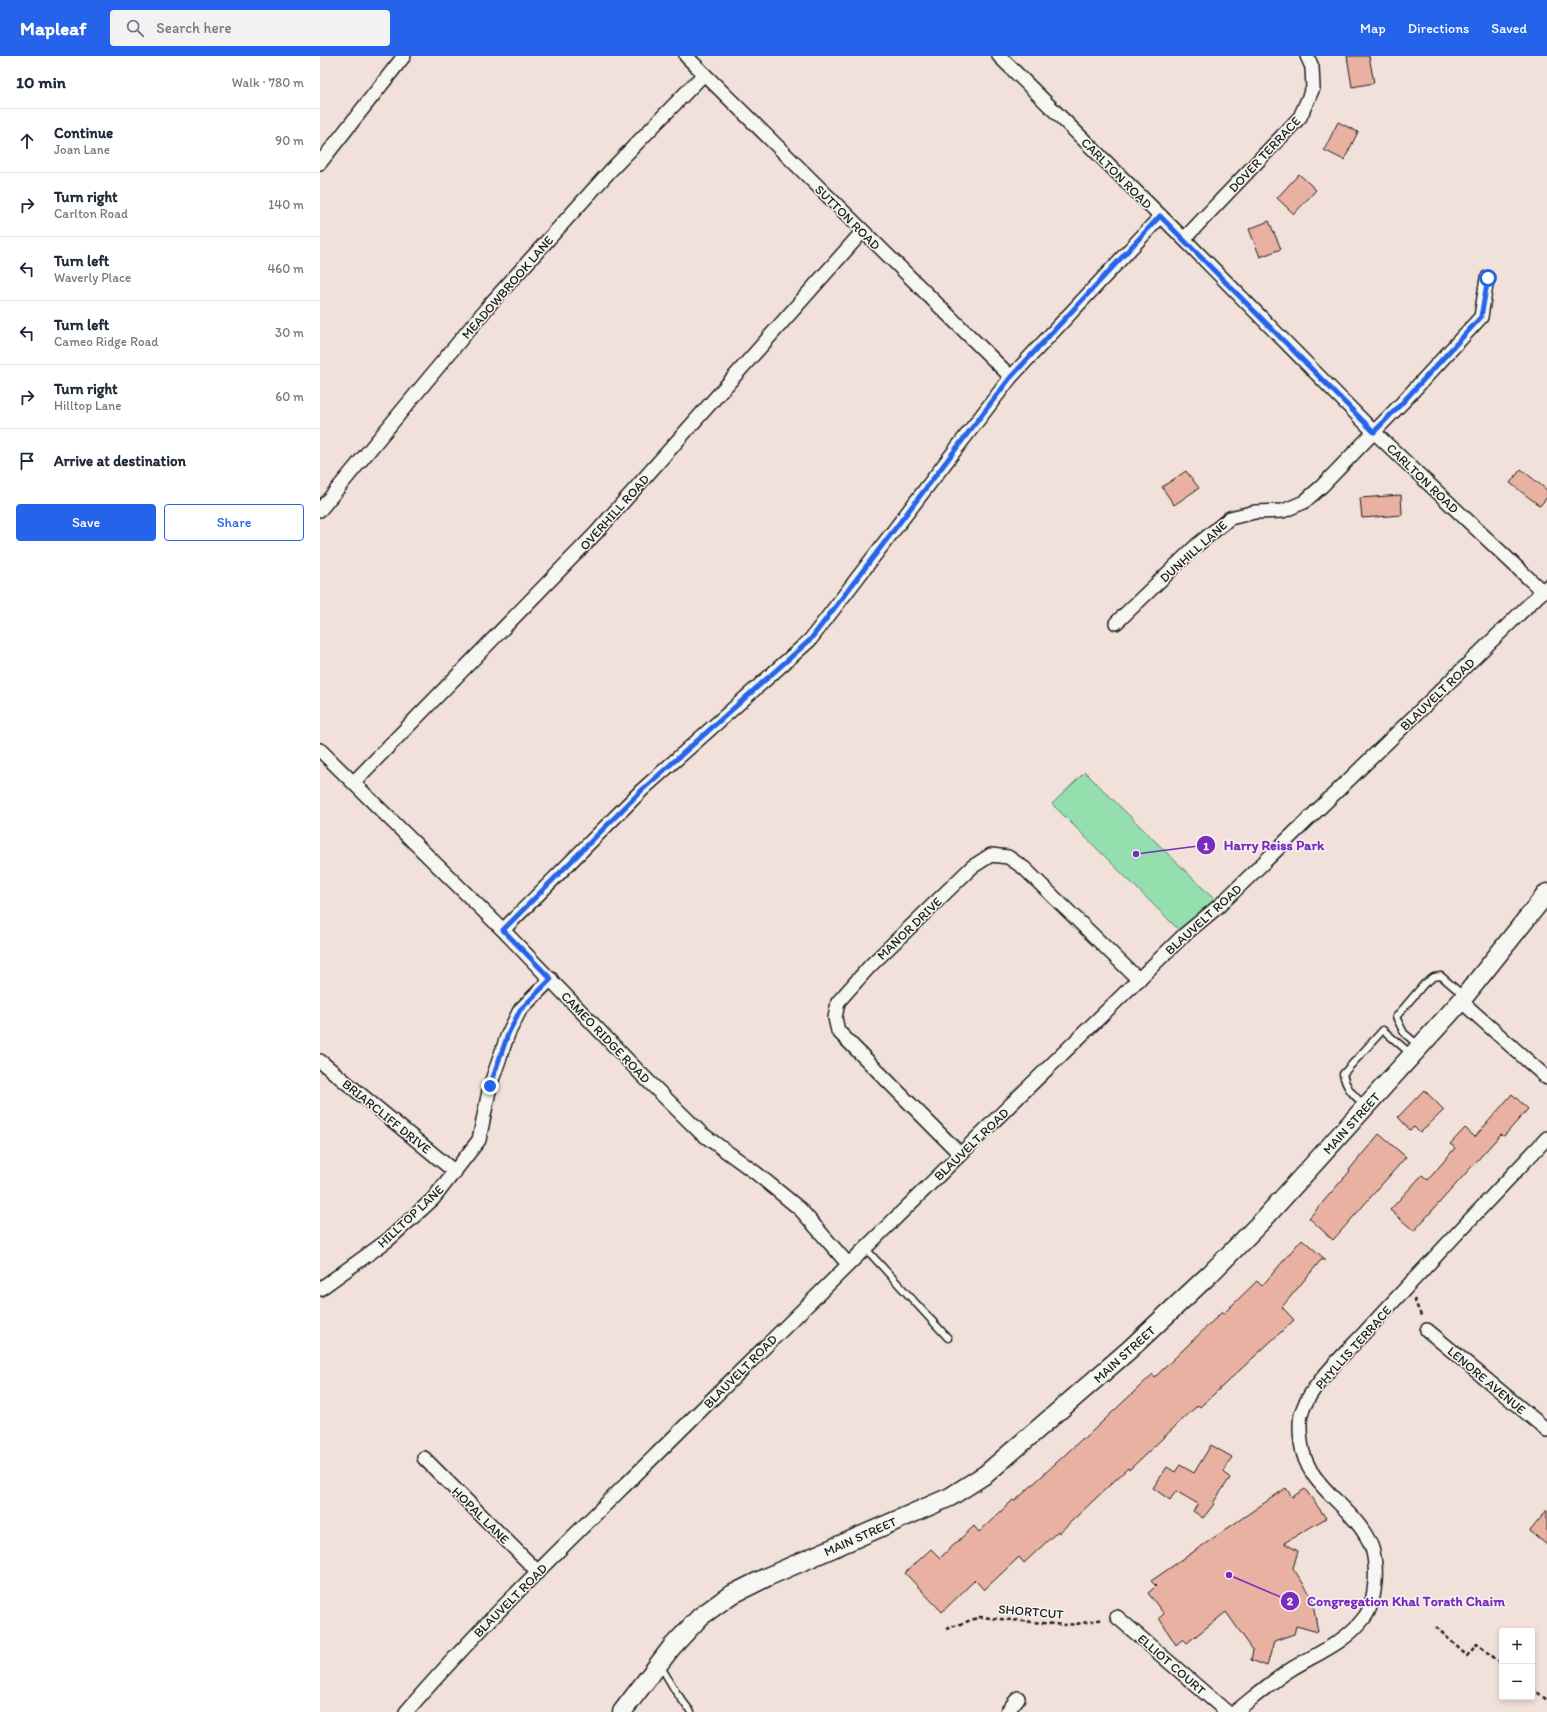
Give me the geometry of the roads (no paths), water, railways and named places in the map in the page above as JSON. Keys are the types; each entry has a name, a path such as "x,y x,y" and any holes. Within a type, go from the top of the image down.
{"main road":[{"name":"MAIN STREET","path":"622,1712 671,1648 700,1617 729,1596 769,1576 950,1497 986,1474 1129,1350 1210,1274 1264,1220 1462,999 1547,893"}],"street":[{"path":"320,163 404,56"},
{"name":"SUTTON ROAD","path":"686,56 1010,378"},
{"name":"CARLTON ROAD","path":"1000,56 1184,239 1374,432 1545,590"},
{"name":"DOVER TERRACE","path":"1184,239 1300,117 1313,88 1312,67 1307,56"},
{"name":"MEADOWBROOK LANE","path":"320,510 491,303 610,172 704,74"},
{"path":"503,930 642,790 810,640 1010,378 1160,216"},
{"name":"OVERHILL ROAD","path":"354,782 595,534 863,231"},
{"name":"DUNHILL LANE","path":"1116,623 1197,545 1230,518 1255,512 1283,511 1304,502 1402,403 1481,317 1488,278"},
{"name":"BLAUVELT ROAD","path":"406,1712 447,1664 848,1264 1184,935 1226,899 1545,590"},
{"name":"CAMEO RIDGE ROAD","path":"320,750 503,930 641,1074 701,1133 756,1173 800,1209 848,1264"},
{"name":"MANOR DRIVE","path":"961,1155 838,1031 835,1018 838,1002 870,966 972,867 991,855 1008,857 1024,868 1138,980"},
{"name":"HILLTOP LANE","path":"320,1289 388,1240 433,1199 479,1140 490,1086 508,1034 520,1010 551,979"},
{"path":"1462,999 1547,1078"},
{"name":"BRIARCLIFF DRIVE","path":"320,1061 455,1172"},
{"name":"PHYLLIS TERRACE","path":"1235,1712 1264,1688 1337,1643 1353,1630 1366,1616 1374,1597 1376,1576 1370,1541 1358,1524 1310,1471 1302,1454 1300,1433 1301,1415 1310,1395 1326,1375 1408,1286 1547,1138"},
{"name":"LENORE AVENUE","path":"1427,1330 1547,1430"},
{"name":"HOPAL LANE","path":"424,1458 538,1572"},
{"name":"ELLIOT COURT","path":"1116,1617 1227,1712"},
{"path":"1007,1712 1018,1698"}],"lane":[{"path":"1416,1051 1404,1033 1396,1017 1424,984 1434,977 1441,976 1462,999"},
{"path":"1366,1106 1350,1092 1345,1084 1343,1074 1349,1067 1383,1030 1416,1051"},
{"path":"865,1248 948,1338"},
{"path":"660,1664 676,1692 691,1712"}],"place":[{"name":"Harry Reiss Park","path":"1136,854"},
{"name":"Congregation Khal Torath Chaim","path":"1229,1575"}]}
